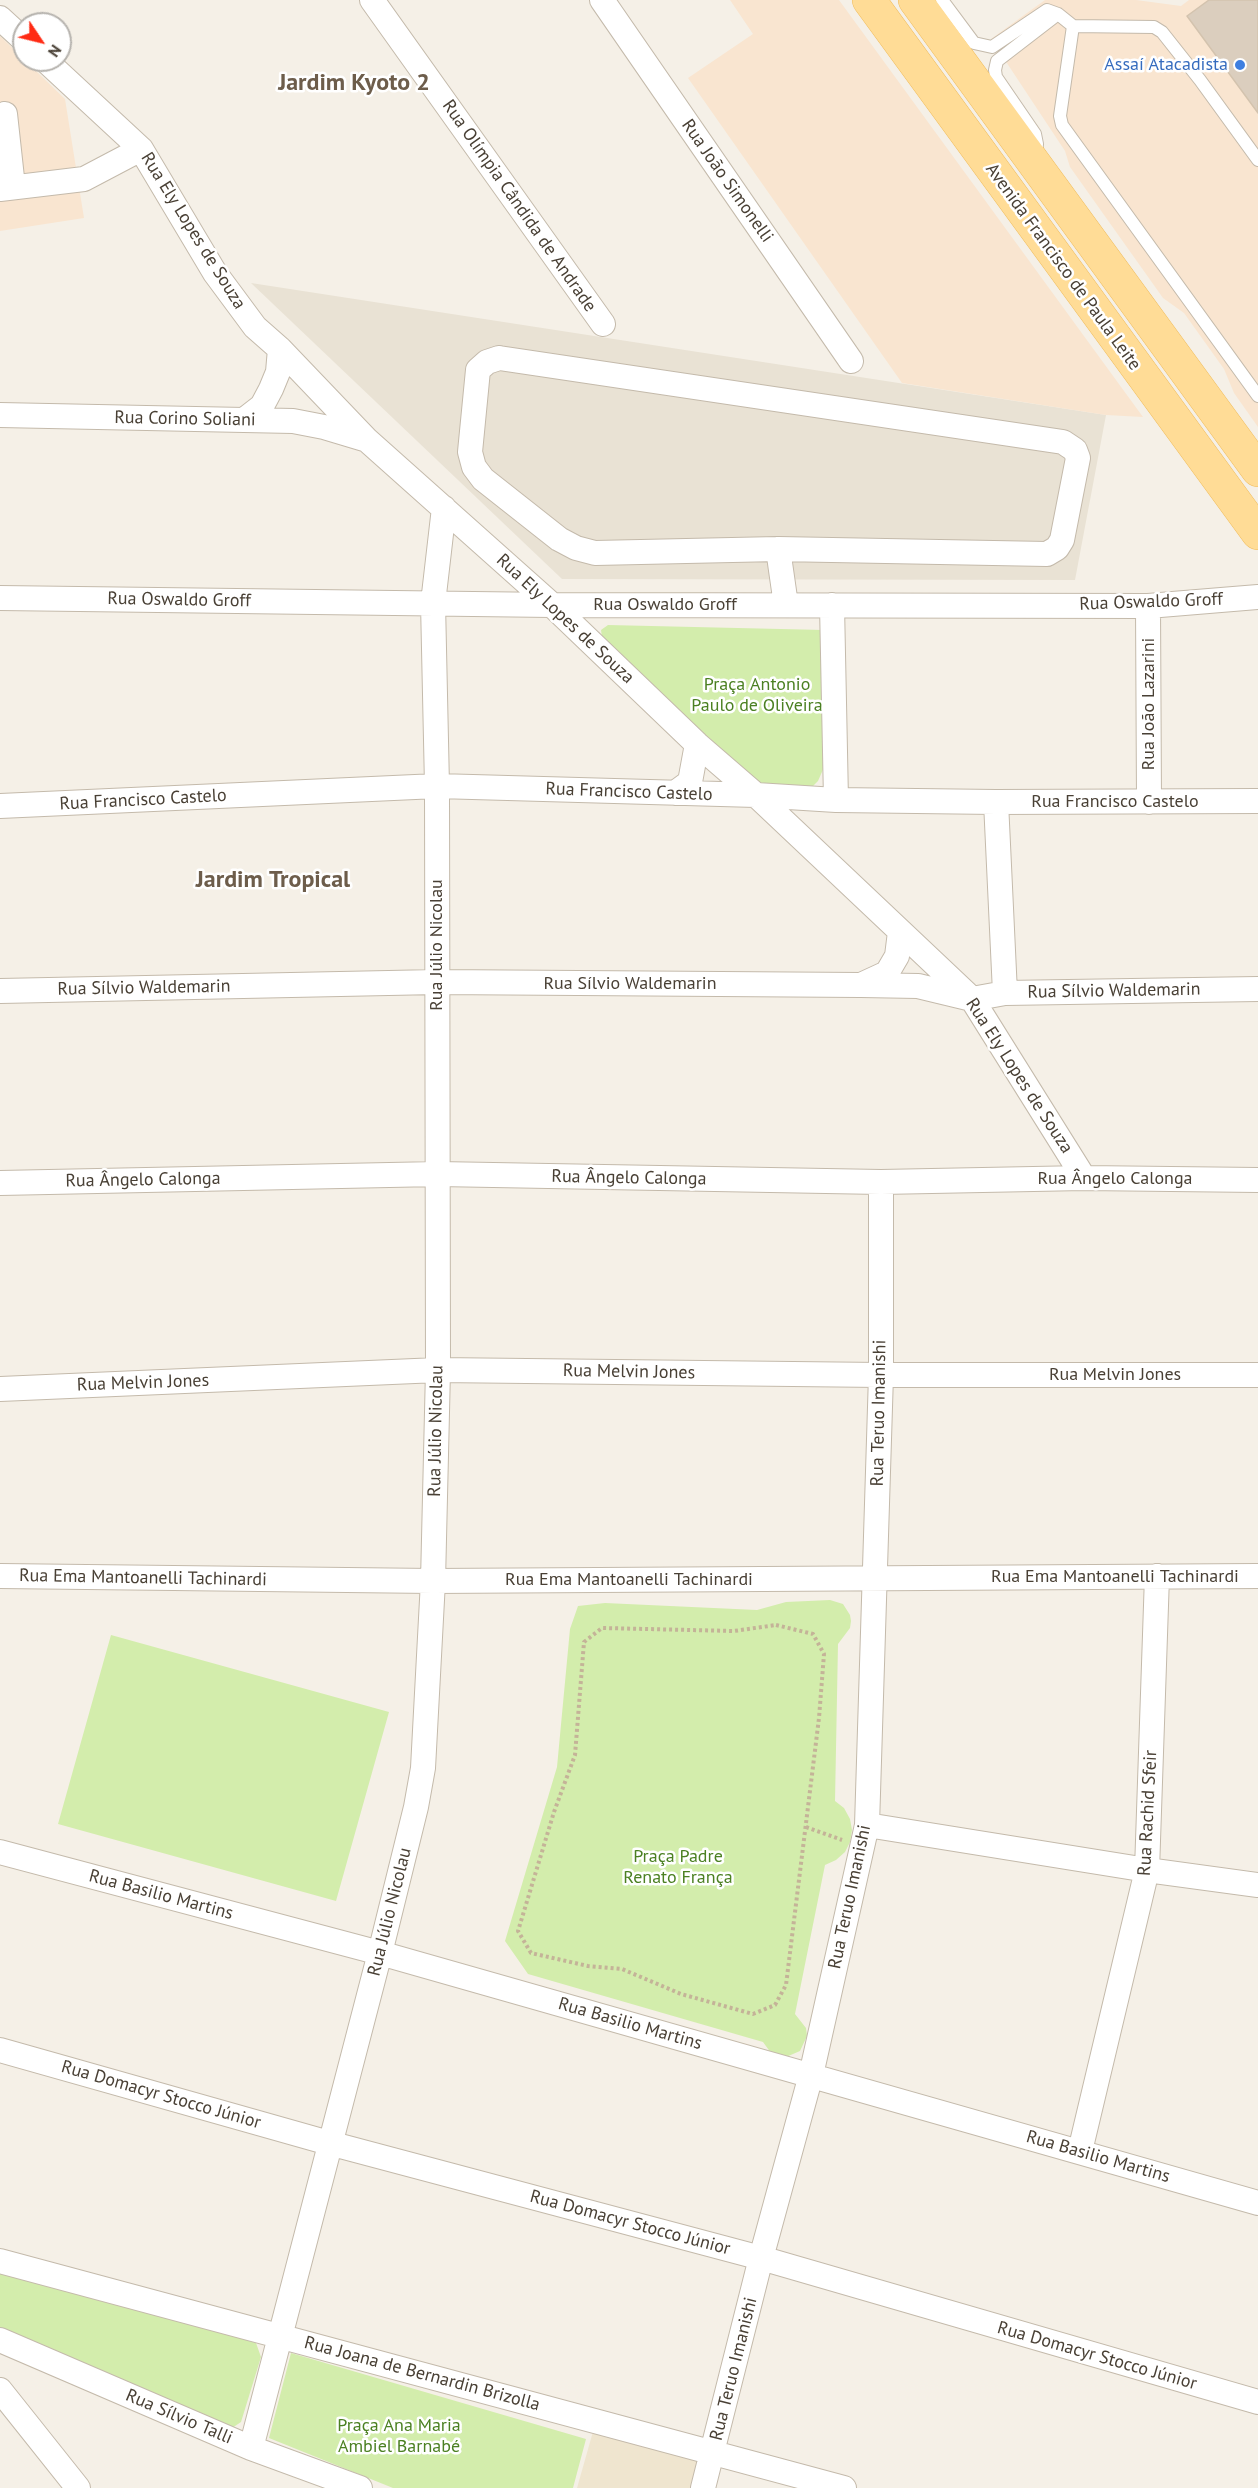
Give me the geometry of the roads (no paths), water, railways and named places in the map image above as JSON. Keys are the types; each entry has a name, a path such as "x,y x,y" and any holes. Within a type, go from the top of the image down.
{"main road":[{"name":"Avenida Francisco de Paula Leite","path":"869,0 1258,533"},
{"path":"915,0 1034,160 1258,470"},
{"path":"931,85 962,63"}],"street":[{"name":"Rua Olímpia Cândida de Andrade","path":"372,0 603,324"},
{"name":"Rua João Simonelli","path":"602,0 851,361"},
{"path":"0,18 12,29"},
{"name":"Rua Ely Lopes de Souza","path":"58,72 141,149 215,273 255,327 280,349 367,440 552,605 697,744 756,795 972,999 1084,1178"},
{"path":"5,114 7,188 84,179 141,149"},
{"path":"244,420 262,406 271,389 278,372 280,349"},
{"path":"499,358 1063,442 1074,450 1078,458 1062,540 1057,548 1047,554 778,549 595,553 576,548 559,539 483,479 474,467 470,452 478,370 487,362 499,358"},
{"name":"Rua Corino Soliani","path":"0,415 293,421 367,440"},
{"name":"Rua Júlio Nicolau","path":"251,2448 380,1953 416,1807 423,1767 433,1581 438,1370 437,786 433,603 444,508"},
{"path":"778,549 786,605"},
{"name":"Rua Oswaldo Groff","path":"0,598 552,605 1148,606 1258,597"},
{"path":"832,605 836,800"},
{"name":"Rua João Lazarini","path":"1148,606 1149,802"},
{"path":"675,792 690,782 697,744"},
{"name":"Rua Francisco Castelo","path":"0,806 437,786 675,792 836,800 1258,801"},
{"path":"996,802 1005,993"},
{"path":"861,985 886,973 897,956 900,932"},
{"name":"Rua Sílvio Waldemarin","path":"0,992 437,982 861,985 918,986 972,999 1005,993 1258,989"},
{"name":"Rua Ângelo Calonga","path":"0,1183 438,1174 881,1182 1084,1178 1258,1180"},
{"name":"Rua Teruo Imanishi","path":"703,2488 761,2258 811,2075 867,1825 881,1375 881,1182"},
{"name":"Rua Melvin Jones","path":"0,1389 438,1370 881,1375 1258,1375"},
{"name":"Rua Ema Mantoanelli Tachinardi","path":"0,1576 433,1581 1258,1576"},
{"name":"Rua Rachid Sfeir","path":"1080,2151 1147,1870 1157,1576"},
{"path":"867,1825 1147,1870 1258,1885"},
{"name":"Rua Basilio Martins","path":"0,1852 380,1953 1258,2203"},
{"name":"Rua Domacyr Stocco Júnior","path":"0,2050 329,2143 761,2258 1258,2402"},
{"name":"Rua Joana de Bernardin Brizolla","path":"0,2260 844,2488"},
{"name":"Rua Sílvio Talli","path":"0,2340 251,2448 360,2488"},
{"path":"0,2390 78,2488"}],"lane":[{"path":"942,0 974,43 992,47 1047,10 1058,14 1073,26 1144,26 1162,32 1258,160"},
{"path":"1034,160 1037,144 1035,134 996,77 994,70 997,61 1058,14"},
{"path":"1073,26 1060,116 1062,125 1258,396"}],"place":[{"name":"Assaí Atacadista","path":"1240,65"}],"district":[{"name":"Jardim Kyoto 2","path":"354,83"},
{"name":"Jardim Tropical","path":"273,880"}],"park label":[{"name":"Praça Antonio Paulo de Oliveira","path":"757,695"},
{"name":"Praça Padre Renato França","path":"678,1867"},
{"name":"Praça Ana Maria Ambiel Barnabé","path":"399,2436"}]}
